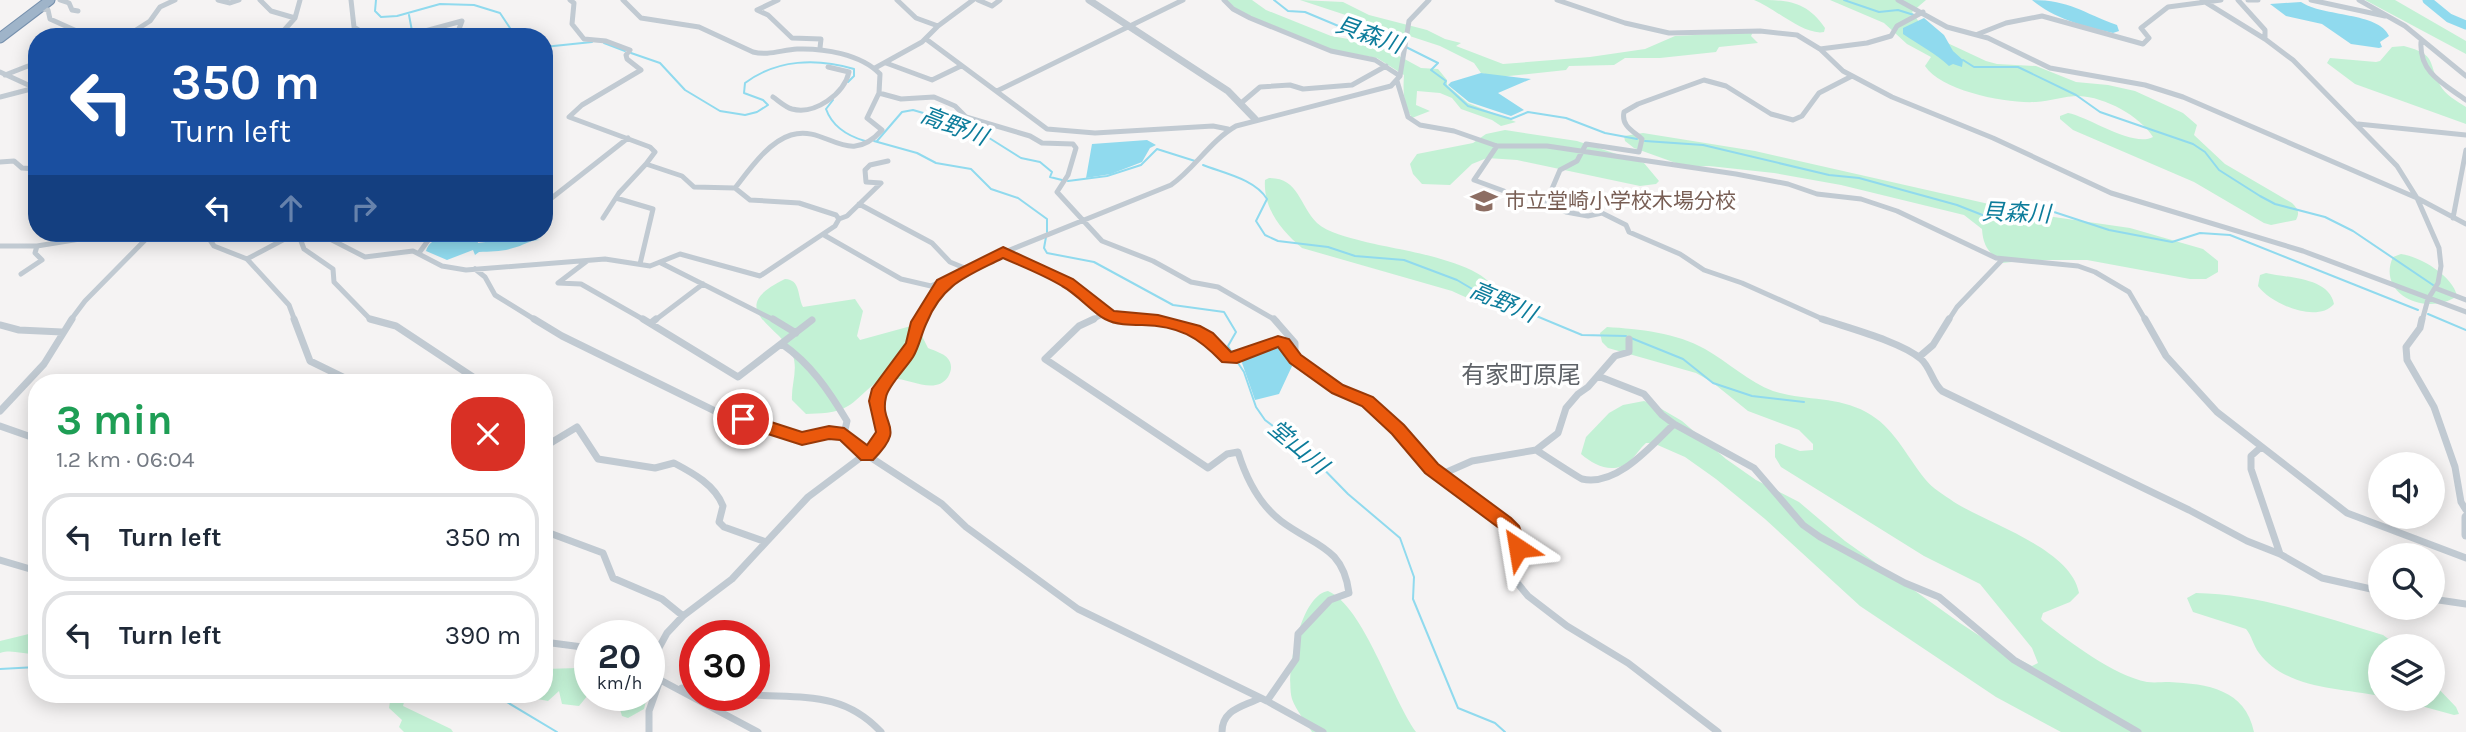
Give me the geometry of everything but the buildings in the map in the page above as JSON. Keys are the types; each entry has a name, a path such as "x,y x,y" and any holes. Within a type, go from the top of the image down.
{"highway":[{"path":"0,38 50,0"}],"street":[{"path":"60,0 69,3 70,9 78,11"},
{"path":"138,28 149,21 160,7 175,0"},
{"path":"218,0 230,3 239,0"},
{"path":"260,0 271,11 295,18"},
{"path":"286,28 295,18 300,0"},
{"path":"351,0 356,28"},
{"path":"570,0 574,3 572,24 579,35 584,39 606,41 628,52 626,59 639,66 640,72 612,91 577,108 569,117 628,138 650,147 655,152 616,198 603,218"},
{"path":"624,0 641,18 699,27 761,54 820,48 837,51 875,68 882,79 879,93 867,118 881,130 870,141 842,146 803,134 790,135 752,168 736,188"},
{"path":"778,0 757,10 768,15 792,38 821,39 820,48"},
{"path":"897,0 916,18 937,26"},
{"path":"875,68 926,39 937,26 973,0"},
{"path":"978,0 992,5 1000,0"},
{"path":"1089,0 1228,90 1255,119"},
{"path":"997,91 1183,0"},
{"path":"1223,0 1233,9 1271,27 1331,51 1376,60 1399,76"},
{"path":"1429,0 1412,15 1407,28 1399,76 1405,113 1414,123 1454,131 1497,146 1547,146 1736,174 1788,184 1817,194 1861,199 1897,211 2002,260 2078,267 2102,275 2122,286 2133,298 2166,356 2186,380 2217,412 2260,448 2347,513 2466,558"},
{"path":"1557,0 1615,20 1669,33 1784,32 1803,38 1852,76 1892,97 1993,138 2110,193 2303,251 2466,312"},
{"path":"1898,0 1919,14 1947,27 1977,34 2050,68 2145,85 2183,97 2417,198 2466,224"},
{"path":"1977,34 1998,25 2042,16 2143,44 2150,37 2141,28 2165,9 2221,0"},
{"path":"2238,0 2265,30 2265,39"},
{"path":"2248,0 2258,0"},
{"path":"2311,0 2391,17"},
{"path":"2359,0 2391,17 2466,76"},
{"path":"2204,1 2293,60 2397,166 2417,198 2442,256 2435,288 2428,299 2420,328 2406,347 2407,360 2434,407 2455,467 2461,502 2466,510"},
{"path":"39,8 48,10 50,19 70,28"},
{"path":"1819,49 1891,36 1897,26 1919,14"},
{"path":"436,28 462,21 459,28"},
{"path":"926,39 1047,129 1057,132 1095,133 1213,126 1228,129"},
{"path":"2421,42 2420,56 2425,68 2466,100"},
{"path":"885,62 932,80 961,66"},
{"path":"3,74 28,66"},
{"path":"1240,103 1260,87 1290,85 1303,89 1352,85 1386,66"},
{"path":"773,97 793,110 815,109 825,103 848,79 849,72 828,67"},
{"path":"3,74 28,85"},
{"path":"824,236 901,279 915,284 942,284 1003,252 1179,181 1198,163 1210,144 1228,129 1255,119 1376,91 1399,76"},
{"path":"1852,76 1820,92 1801,117 1792,120 1780,117 1716,82 1696,81 1623,112 1624,124 1642,139 1639,152 1588,144 1577,161 1560,170 1546,203 1566,212 1588,216 1602,213 1626,225 1629,232 1680,254 1704,270 1742,283 1817,317 1897,346 1919,357 1929,368 1936,386 1942,391 2189,510 2247,541 2280,554 2322,578 2368,588"},
{"path":"0,97 28,91"},
{"path":"879,93 901,99 934,97 955,106 966,117 1030,136 1042,143 1073,144 1076,148 1057,192 1102,241 1153,261 1191,282 1218,288 1279,323 1295,343 1295,359"},
{"path":"2358,124 2466,135"},
{"path":"553,196 628,138"},
{"path":"1497,146 1474,180 1504,191"},
{"path":"2454,218 2466,150"},
{"path":"0,162 14,161 22,168 28,168"},
{"path":"336,242 365,257 419,253 442,266 475,269 605,259 650,266 680,254 760,276 815,238 824,236 839,219 847,216 881,183 866,182 865,170 870,165 888,161"},
{"path":"646,164 682,176 694,187 736,188 750,200 799,203 836,215 839,219"},
{"path":"616,198 653,209 640,264"},
{"path":"859,204 932,243 950,262 967,270"},
{"path":"0,246 37,246 61,242"},
{"path":"35,374 44,364 62,332 103,280 143,242"},
{"path":"211,242 214,246 247,259 289,305 310,361 337,374"},
{"path":"247,259 281,242"},
{"path":"302,242 304,249 333,269 334,282 370,319 396,326 468,374"},
{"path":"419,253 427,242"},
{"path":"21,274 42,260 35,253 37,246"},
{"path":"1003,252 1068,282 1106,313 1123,319 1158,320 1194,330 1208,337 1225,357 1235,358 1278,341 1283,343 1295,359 1337,389 1367,401 1398,429 1419,456 1440,475 1513,531 1518,548 1513,570 1514,579 1528,596 1567,626 1628,663 1718,732"},
{"path":"589,260 558,283 581,284 651,323 738,377 812,320"},
{"path":"1919,357 1933,345 1958,307 2002,260"},
{"path":"661,263 759,310 796,332"},
{"path":"475,269 485,277 495,295 562,336 717,412 770,426 802,438 829,432 844,434 867,455 942,504 967,527 1078,610 1264,699 1323,732"},
{"path":"651,323 703,284"},
{"path":"665,637 683,616 732,579 808,497 880,443 884,432 877,401 880,389 913,344 919,322 942,284"},
{"path":"2435,288 2466,300"},
{"path":"1106,313 1079,326 1045,359 1208,468 1227,454 1238,452 1248,482 1272,512 1282,522 1310,536 1336,555 1345,574 1349,593 1330,600 1297,634 1296,659 1264,699 1226,714 1222,719 1222,732"},
{"path":"0,326 19,330 62,332"},
{"path":"1440,475 1472,461 1535,450 1558,433 1566,408 1615,356 1629,352 1629,340"},
{"path":"782,344 803,358 828,386 847,421 844,434"},
{"path":"1598,376 1644,394 1662,415 1674,424 1754,468 1803,525 1820,537 1895,578 1939,597 2014,660 2138,732"},
{"path":"0,411 28,381"},
{"path":"1535,450 1562,464 1580,479 1603,478 1635,458 1674,424"},
{"path":"0,426 28,436"},
{"path":"553,442 577,427 598,458 655,468 674,463 713,491 722,502 719,523 766,542"},
{"path":"2260,448 2251,456 2253,478 2274,528 2280,554"},
{"path":"2466,517 2466,535"},
{"path":"553,534 603,553 612,578 662,599 683,616"},
{"path":"0,560 28,568"},
{"path":"2445,601 2466,604"},
{"path":"553,643 574,647"},
{"path":"665,682 758,732"},
{"path":"770,696 805,697 849,705 870,716 881,732"},
{"path":"649,732 650,711"}],"green space":[{"path":"1226,0 1252,0 1266,10 1331,36 1377,44 1421,68 1438,69 1447,80 1447,85 1468,103 1516,122 1501,126 1461,109 1452,98 1440,93 1417,91 1416,105 1430,111 1412,118 1405,103 1404,75 1377,58 1333,50 1260,21"},
{"path":"1300,0 1343,2 1369,15 1427,30 1461,43 1456,46 1503,64 1590,57 1645,49 1675,36 1753,32 1751,36 1758,43 1719,47 1716,52 1660,58 1625,58 1614,65 1569,66 1566,70 1499,77 1481,73 1474,63 1440,46"},
{"path":"1754,0 1786,1 1803,7 1818,19 1825,28 1824,32 1799,26"},
{"path":"1830,0 1926,0 1912,12 1924,29 1986,61 2036,66 2076,82 2135,91 2183,113 2197,125 2194,135 2225,164 2292,203 2298,211 2296,220 2271,225 2264,223 2194,182 2073,130 2060,119 2060,116 2068,113 2123,135 2145,139 2153,137 2140,122 2121,109 2089,97 2024,102 1993,98 1960,89 1933,75 1925,66 1931,57 1907,44 1884,23"},
{"path":"2365,0 2395,0 2466,41 2466,54"},
{"path":"2404,46 2427,56 2442,89 2466,107 2466,124 2355,84 2327,63 2330,58 2376,62 2392,47"},
{"path":"1505,130 1577,141 1644,163 1659,181 1656,184 1640,186 1517,160 1487,158 1472,164 1450,185 1422,184 1413,174 1410,164 1417,154 1473,143 1486,134"},
{"path":"1643,133 1755,151 2033,214 2130,228 2203,249 2218,261 2218,272 2206,279 2190,279 2087,260 2002,263 1988,249 1982,229 1964,215 1841,185 1774,173 1709,166 1687,167 1634,148 1625,141 1624,136"},
{"path":"1269,178 1287,182 1293,187 1311,216 1327,229 1362,241 1460,265 1491,284 1498,297 1481,302 1452,291 1302,248 1281,227 1271,210 1265,191 1265,180"},
{"path":"2401,254 2418,259 2443,275 2457,296 2432,304 2407,298 2392,282 2390,270 2393,257"},
{"path":"2266,273 2316,284 2331,295 2334,304 2317,312 2306,312 2283,305 2258,286 2260,275"},
{"path":"785,279 796,285 803,307 855,299 863,311 857,336 860,340 911,326 919,330 928,348 948,359 951,368 948,377 935,385 887,379 876,383 843,409 806,414 792,400 795,367 793,356 787,345 761,318 757,309 758,300 767,290"},
{"path":"1607,327 1682,339 1705,349 1773,391 1843,403 1876,418 1892,433 1925,479 1935,488 1954,502 2027,539 2061,563 2073,577 2079,593 2070,602 2043,613 2041,619 2044,622 2120,673 2150,682 2197,685 2223,692 2242,706 2254,732 2061,732 1996,697 1860,606 1765,519 1685,457 1653,443 1646,443 1625,465 1612,468 1593,463 1581,454 1586,437 1609,413 1623,405 1644,401 1653,404 1682,421 1726,459 1756,480 1799,502 1845,541 1960,623 2001,650 2032,666 2038,663 2032,648 1980,584 1924,556 1781,467 1775,457 1775,445 1779,443 1800,451 1813,450 1813,444 1799,430 1748,411 1712,382 1696,373 1608,348 1602,342 1600,333"},
{"path":"1328,591 1341,600 1365,633 1416,732 1312,732 1299,712 1290,688 1297,638 1310,606 1318,596"},
{"path":"2196,593 2243,597 2314,614 2380,634 2368,634 2368,694 2314,685 2284,674 2270,665 2259,653 2246,629 2193,612 2187,598"},
{"path":"28,634 28,654 0,653 0,641"},
{"path":"574,668 574,705 562,704 559,691 553,696 553,669"},
{"path":"2445,696 2456,707 2459,714 2439,711 2445,711"},
{"path":"390,703 404,703 403,706 453,732 404,732 399,727 402,720 389,708"},
{"path":"620,711 640,711 628,718 622,716"}],"water":[{"path":"2032,0 2057,2 2076,8 2117,25 2119,31 2113,33 2070,21"},
{"path":"2301,2 2374,23 2383,28 2389,36 2380,42 2382,47 2379,48 2351,44 2322,24 2286,16 2270,4"},
{"path":"1924,18 1944,35 1953,51 1963,60 1962,67 1953,64 1949,66 1903,34 1903,28"},
{"path":"1481,73 1531,79 1498,93 1524,110 1511,116 1469,102 1448,85"},
{"path":"1147,140 1156,145 1150,148 1142,162 1111,174 1086,178 1092,144"},
{"path":"433,242 530,242 475,255 473,250 447,260 426,251"},
{"path":"1279,344 1293,364 1279,394 1255,400 1241,360"}],"waterway":[{"name":"高野川","path":"376,0 375,11 381,17 397,16 440,4 474,5 500,13 510,28"},
{"name":"貝森川","path":"1274,0 1288,11 1305,12 1348,30 1384,36 1438,63 1431,70 1446,81 1444,84 1468,106 1511,119 1528,112 1566,118 1605,133 1637,139"},
{"path":"1844,0 1879,12 1898,10 1914,15"},
{"path":"2427,0 2449,18 2466,25"},
{"path":"409,15 411,28"},
{"name":"高野川","path":"553,46 592,42"},
{"name":"高野川","path":"604,43 625,51"},
{"name":"高野川","path":"631,53 660,63 685,90 720,111 745,115 768,105 763,100 744,93 745,83 770,69 812,62 840,65 854,69 854,76 848,82"},
{"path":"1963,60 1974,67 2018,67 2076,95 2100,112 2193,144 2205,152 2219,170 2260,196 2275,204 2325,217 2353,231 2433,285"},
{"name":"高野川","path":"833,100 826,109 832,120 847,133 865,141"},
{"name":"高野川","path":"877,141 902,112 913,110 937,117 949,129 986,136 1021,158 1040,162 1052,172 1050,177 1062,180"},
{"name":"堂山川","path":"874,141 917,153 936,163 971,169 991,189 1018,198 1047,219 1047,232"},
{"name":"貝森川","path":"1645,141 1703,145 1829,175 1859,178 1957,205 1985,216 2026,209 2051,211 2109,230 2172,242 2200,233 2230,235 2418,310"},
{"name":"高野川","path":"1068,181 1107,176 1141,165 1157,149 1195,161"},
{"name":"高野川","path":"1203,165 1238,178 1262,192 1267,199 1256,221 1265,235 1278,241 1328,247 1355,256 1404,260 1457,280 1474,290 1582,335 1626,336"},
{"name":"堂山川","path":"1046,237 1044,248 1047,253 1094,262 1173,305 1224,312 1236,332 1228,346 1233,355"},
{"name":"貝森川","path":"2428,314 2466,330"},
{"name":"高野川","path":"1631,338 1683,359 1713,383 1752,396 1804,402"},
{"name":"堂山川","path":"1236,360 1244,372 1256,407 1265,420 1307,452 1348,494 1400,538 1414,577 1413,599 1458,708 1495,723 1505,732"},
{"path":"0,669 28,667"},
{"path":"508,703 557,732"}],"place":[{"name":"市立堂崎小学校木場分校","path":"1484,201"}],"district":[{"name":"有家町原尾","path":"1521,375"}],"route":[{"path":"743,419 802,438 829,432 844,434 867,455 880,443 884,432 877,407 880,389 913,344 919,322 942,284 1003,252 1068,282 1115,318 1158,320 1194,330 1208,337 1228,358 1237,358 1278,341 1283,343 1295,359 1337,389 1367,401 1398,429 1432,468 1505,523 1513,531 1518,548"}]}
